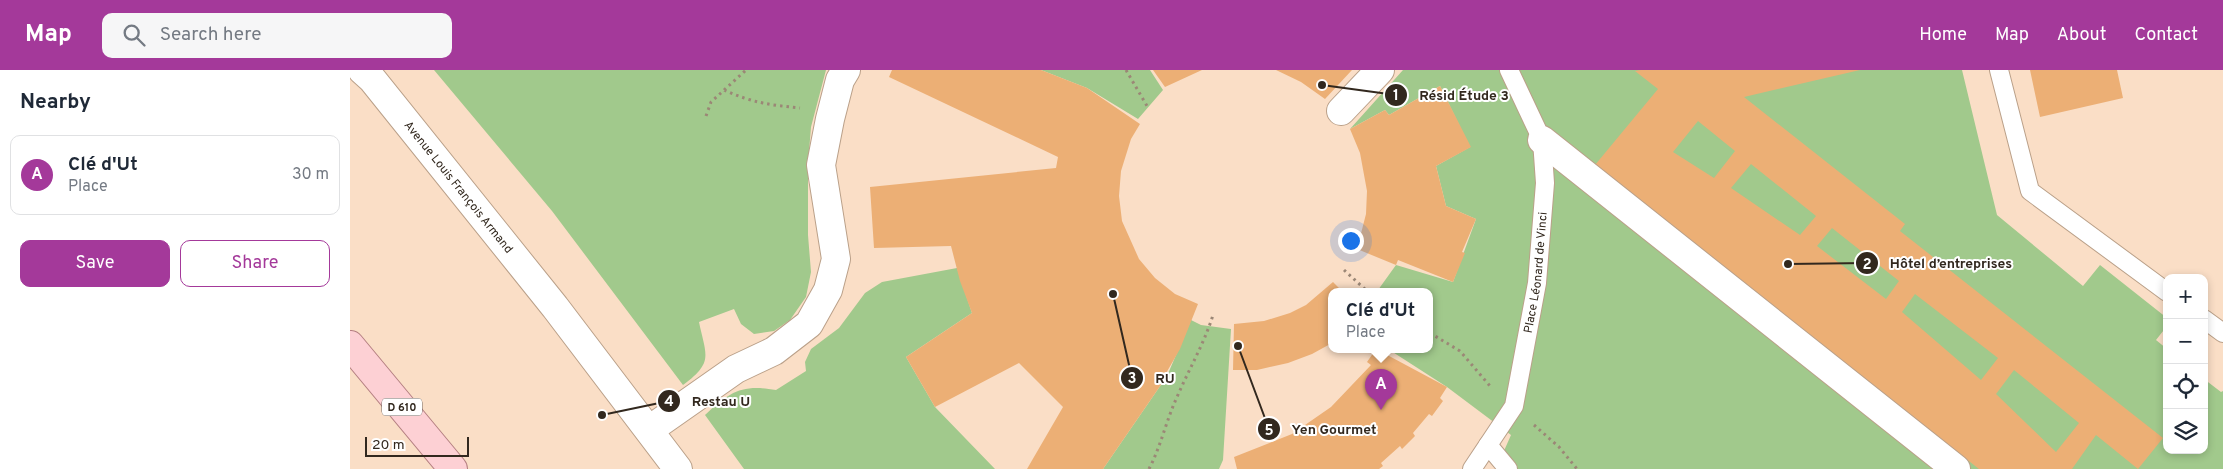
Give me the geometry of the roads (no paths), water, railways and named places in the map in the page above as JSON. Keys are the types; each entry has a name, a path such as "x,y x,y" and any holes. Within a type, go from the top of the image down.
{"main road":[{"name":"D 610","path":"350,345 453,469"}],"street":[{"name":"Avenue Louis François Armand","path":"362,70 372,79 555,307 678,469"},
{"path":"649,430 736,368 774,351 809,324 828,290 836,259 821,165 840,80 846,70"},
{"path":"1340,111 1380,70"},
{"path":"1542,140 1956,469"}],"lane":[{"name":"Place Léonard de Vinci","path":"1472,469 1514,406 1536,283 1545,182 1542,140 1508,70"},
{"path":"1999,70 2030,191 2163,289"},
{"path":"2208,322 2223,333"},
{"path":"1488,445 1508,469"}],"place":[{"name":"Résid Étude 3","path":"1322,85"},
{"name":"Hôtel d’entreprises","path":"1788,264"},
{"name":"RU","path":"1113,294"},
{"name":"Yen Gourmet","path":"1238,346"},
{"name":"Clé d'Ut","path":"1381,410"},
{"name":"Restau U","path":"602,415"}]}
